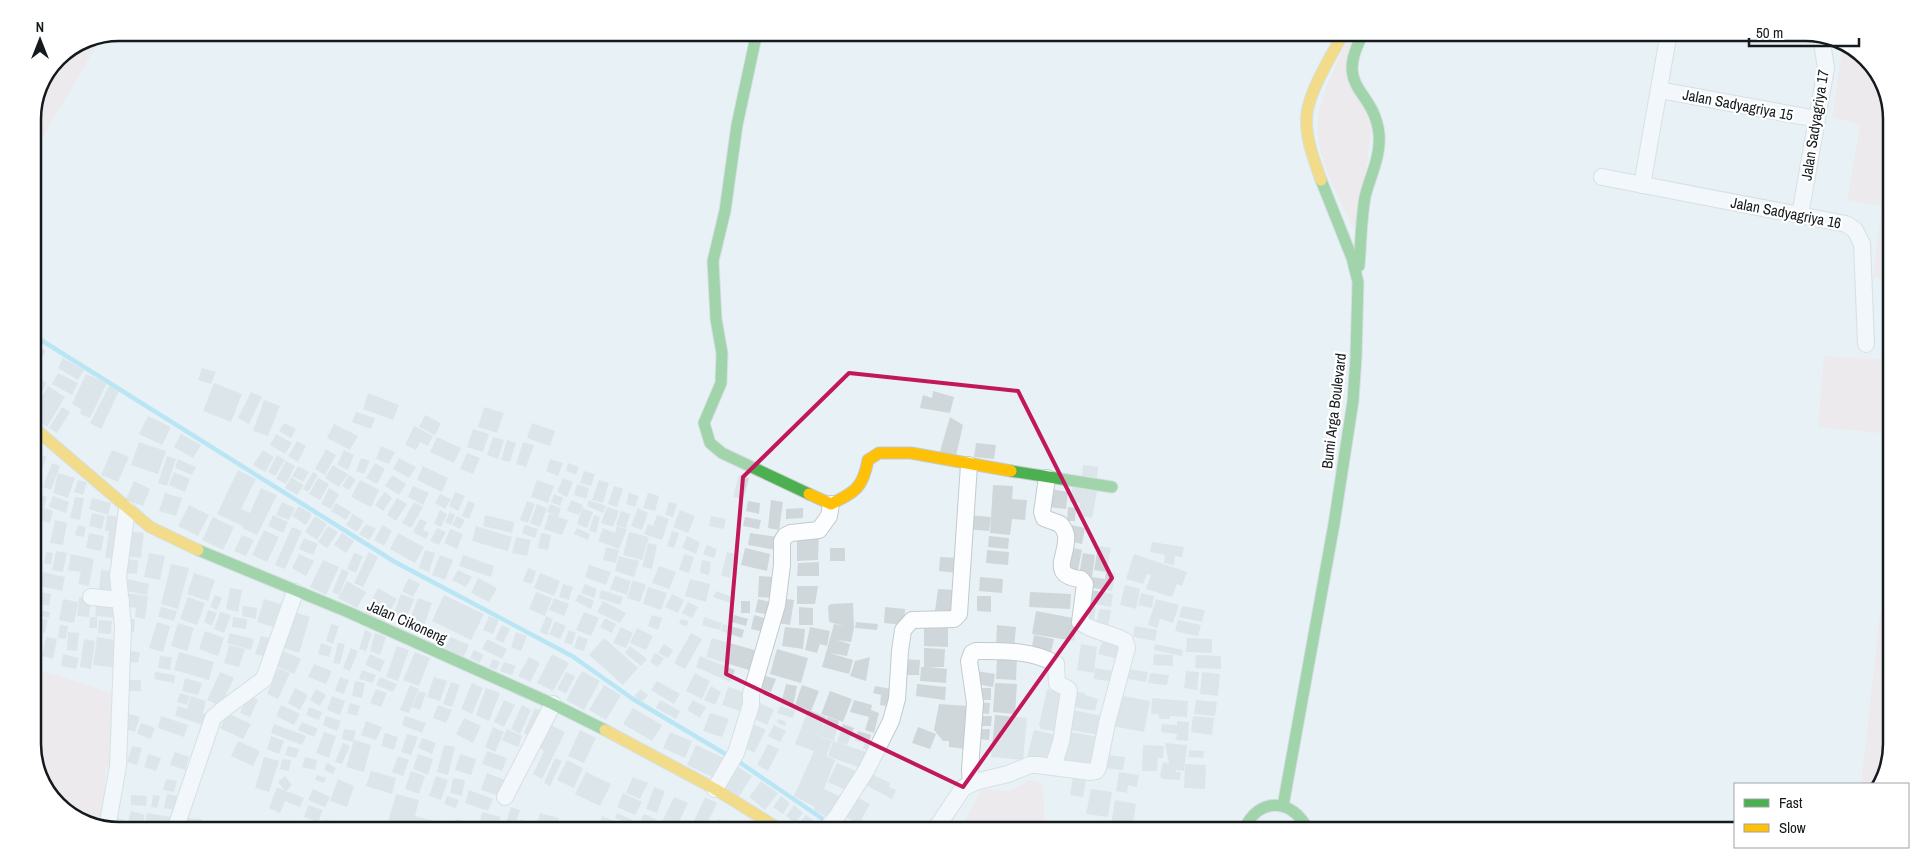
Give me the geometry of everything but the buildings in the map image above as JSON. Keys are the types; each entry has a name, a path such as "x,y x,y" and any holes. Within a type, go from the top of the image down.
{"street":[{"path":"755,41 737,125 724,211 713,261 716,319 722,353 721,384 704,423 710,443 722,453 831,504"},
{"name":"Bumi Arga Boulevard","path":"1283,806 1334,524 1349,428 1358,337 1358,282 1352,258 1312,153 1307,113 1314,89 1339,41"},
{"path":"1358,282 1362,217 1367,189 1376,162 1379,145 1374,116 1356,86 1352,72 1353,54 1360,41"},
{"path":"1642,185 1668,41"},
{"name":"Jalan Sadyagriya 17","path":"1800,215 1826,68 1822,44"},
{"name":"Jalan Sadyagriya 15","path":"1659,90 1817,120"},
{"name":"Jalan Sadyagriya 16","path":"1602,177 1846,224 1854,230 1862,244 1866,344"},
{"name":"Jalan Cikoneng","path":"41,434 130,512 150,527 206,554 295,592 348,612 553,704 625,740 768,822"},
{"path":"831,504 856,492 865,478 868,460 879,452 911,453 969,465 1112,487"},
{"path":"832,822 867,769 891,721 896,699 903,630 912,620 954,619 959,614 969,465"},
{"path":"940,822 963,788 990,777 1016,772 1030,765 1096,771 1127,648 1125,641 1116,636 1086,627 1080,622 1084,584 1081,579 1070,578 1063,571 1062,563 1066,535 1060,524 1044,518 1042,512 1047,478"},
{"path":"715,790 734,757 777,605 782,565 782,540 791,533 819,530 830,516 831,504"},
{"path":"108,821 118,766 123,626 118,576 130,512"},
{"path":"178,822 214,718 220,711 264,679 295,592"},
{"path":"91,597 121,600"},
{"path":"971,784 970,769 975,703 969,661 972,653 976,651 1030,654 1048,659 1056,664 1057,684 1068,689 1069,692 1062,742 1053,767"},
{"path":"505,797 553,704"},
{"path":"1248,822 1257,810 1267,806 1292,808 1300,815 1304,822"}],"highlighted area":[{"path":"849,373 1018,391 1112,578 963,787 726,674 743,477"}],"shaded area":[{"path":"1346,41 1352,41 1372,128 1356,233 1326,168 1318,134 1318,117 1332,74"},
{"path":"97,45 41,140 41,114 49,85 57,72 68,61 89,47"},
{"path":"1842,51 1852,57 1870,76 1879,94 1883,114 1883,279 1873,277 1882,206 1847,200 1860,125 1832,117"},
{"path":"1824,356 1883,360 1883,433 1818,427"},
{"path":"1880,613 1883,614 1883,744 1877,774 1872,783 1861,783"},
{"path":"41,671 112,693 109,766 106,767 105,783 108,786 100,819 80,811 68,802 54,787 45,769 41,749"},
{"path":"1030,780 1041,783 1045,822 964,822 982,789 1010,791"}],"waterway":[{"path":"41,340 395,562 572,656 633,699 742,764 827,822"}],"traffic: fast":[{"path":"755,41 737,125 725,211 713,261 716,319 722,353 721,383 704,423 710,443 722,453 809,494"},
{"path":"1359,266 1365,197 1377,159 1379,142 1376,119 1353,77 1352,66 1355,51 1360,41"},
{"path":"1283,806 1334,524 1353,401 1356,357 1358,282 1352,258 1321,180"},
{"path":"1011,471 1112,487"},
{"path":"198,550 348,612 553,704 605,730"},
{"path":"1248,822 1258,811 1276,805 1294,812 1304,822"}],"traffic: slow":[{"path":"1321,180 1308,139 1307,113 1317,82 1339,41"},
{"path":"41,434 150,527 198,550"},
{"path":"809,494 831,504 846,496 857,488 863,477 868,460 879,453 911,453 1011,471"},
{"path":"605,730 715,789 768,822"}]}
